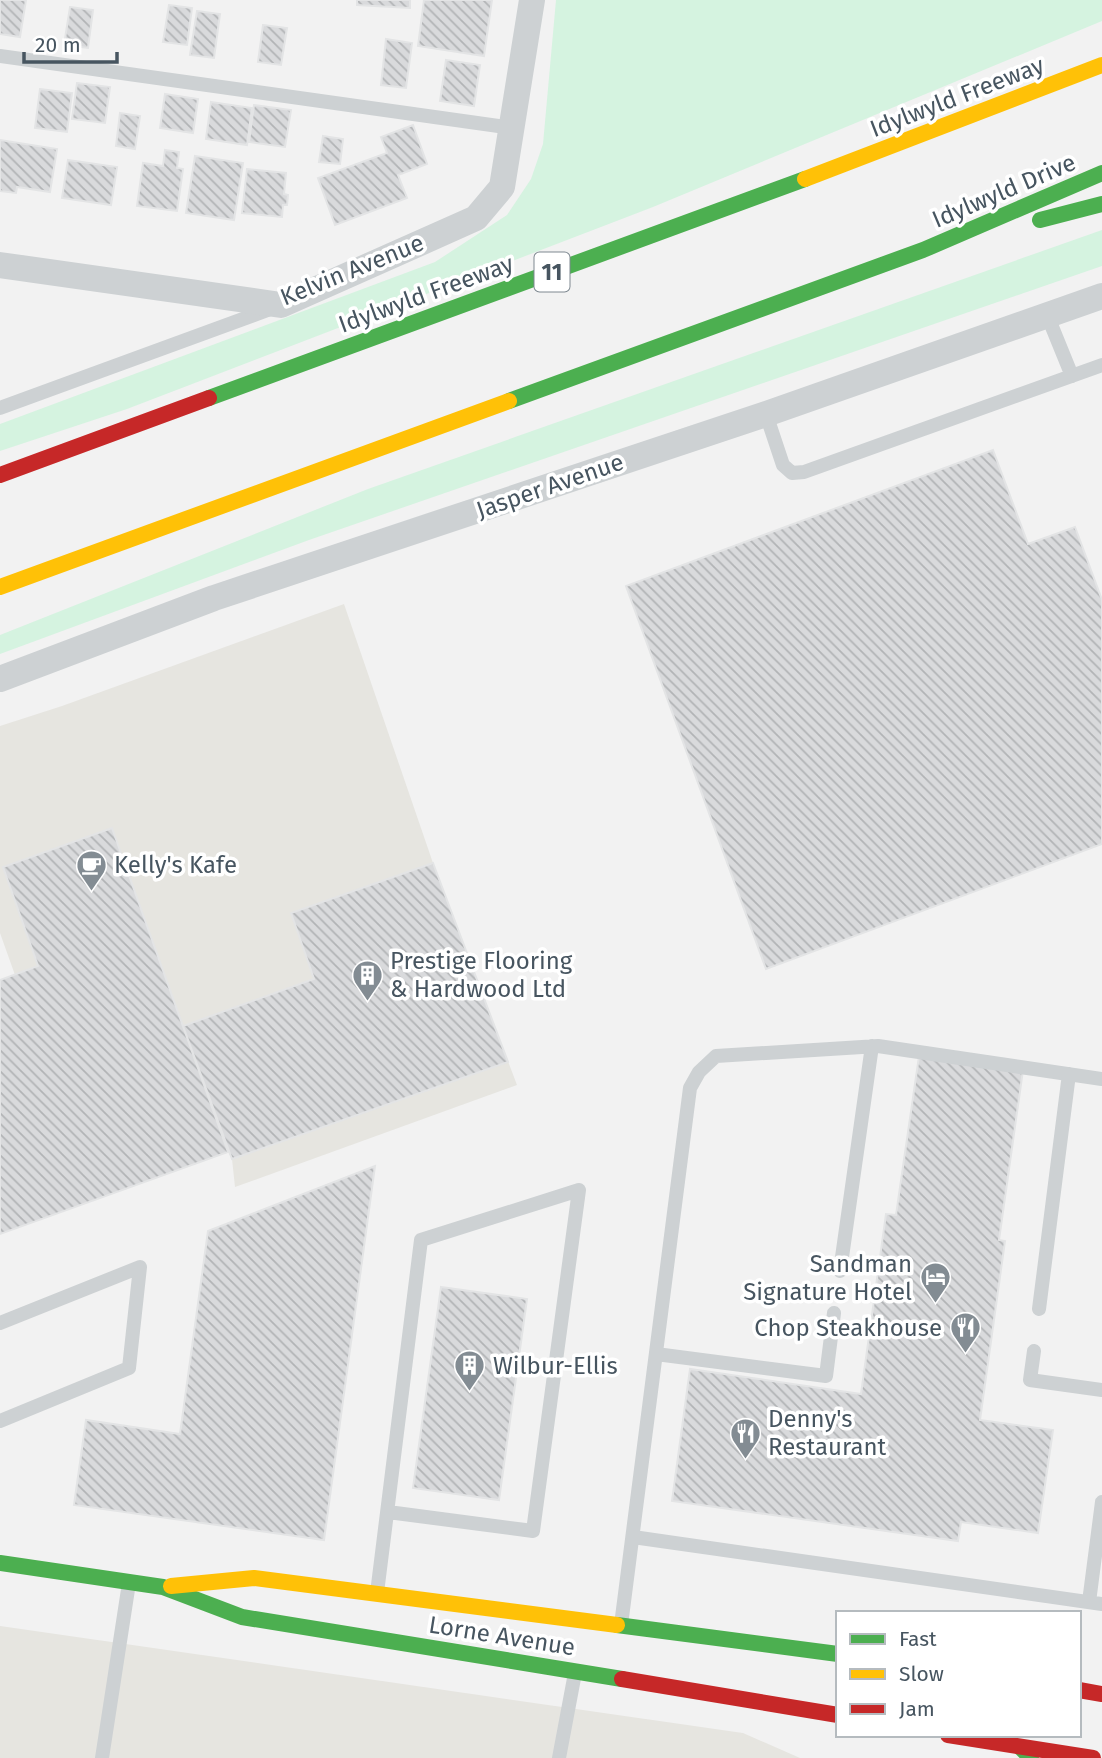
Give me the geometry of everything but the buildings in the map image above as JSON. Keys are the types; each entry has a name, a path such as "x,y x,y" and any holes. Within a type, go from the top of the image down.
{"main road":[{"name":"Idylwyld Freeway","path":"0,475 845,164 1102,65"},
{"name":"Idylwyld Drive","path":"923,250 1102,173"},
{"path":"0,587 923,250 1102,204"},
{"name":"Lorne Avenue","path":"0,1563 163,1587 242,1617 836,1715"},
{"name":"Lorne Avenue","path":"163,1587 254,1578 836,1654"},
{"path":"696,1654 728,1641"},
{"path":"575,1671 595,1661"},
{"path":"1081,1690 1102,1694"},
{"path":"957,1737 1025,1753 1093,1758"}],"street":[{"name":"Kelvin Avenue","path":"0,265 281,305 476,218 502,187 532,0"},
{"name":"Jasper Avenue","path":"0,679 214,598 766,414 1102,296"}],"lane":[{"path":"0,56 513,128"},
{"path":"0,408 281,305"},
{"path":"1048,317 1072,376"},
{"path":"766,414 783,465 792,473 804,472 1102,365"},
{"path":"841,1271 872,1046"},
{"path":"621,1627 690,1088 699,1072 716,1056 872,1046 1102,1079"},
{"path":"1039,1309 1069,1074"},
{"path":"377,1594 421,1240 579,1190 533,1531 388,1512"},
{"path":"0,1323 140,1267 129,1368 0,1421"},
{"path":"656,1354 826,1377 834,1313"},
{"path":"1034,1351 1030,1380 1102,1390"},
{"path":"633,1536 1096,1603 1102,1502"},
{"path":"102,1758 129,1581"},
{"path":"559,1758 575,1671"}],"shaded area":[{"path":"344,604 433,863 517,1085 235,1187 232,1159 228,1152 15,975 0,933 0,726"},
{"path":"0,1626 743,1733 800,1758 0,1758"}],"green space":[{"path":"556,0 1102,0 1102,21 653,207 127,409 0,451 0,424 435,262 507,215 531,179 543,144"},
{"path":"1102,230 1102,266 309,540 0,654 0,635 368,489"}],"traffic: fast":[{"path":"509,401 923,250 1102,173"},
{"path":"209,398 805,179"},
{"path":"1040,220 1102,204"},
{"path":"0,1563 163,1587 242,1617 622,1679"},
{"path":"617,1625 836,1654"},
{"path":"1020,1747 1031,1758"}],"traffic: slow":[{"path":"805,179 1102,65"},
{"path":"0,587 509,401"},
{"path":"171,1586 254,1578 617,1625"}],"traffic: jam":[{"path":"0,475 209,398"},
{"path":"622,1679 836,1715"},
{"path":"1081,1690 1102,1694"},
{"path":"961,1737 1093,1758"}],"place":[{"name":"Kelly's Kafe","path":"91,892"},
{"name":"Prestige Flooring & Hardwood Ltd","path":"367,1002"},
{"name":"Sandman Signature Hotel","path":"935,1305"},
{"name":"Chop Steakhouse","path":"965,1355"},
{"name":"Wilbur-Ellis","path":"470,1393"},
{"name":"Denny's Restaurant","path":"745,1460"}]}
